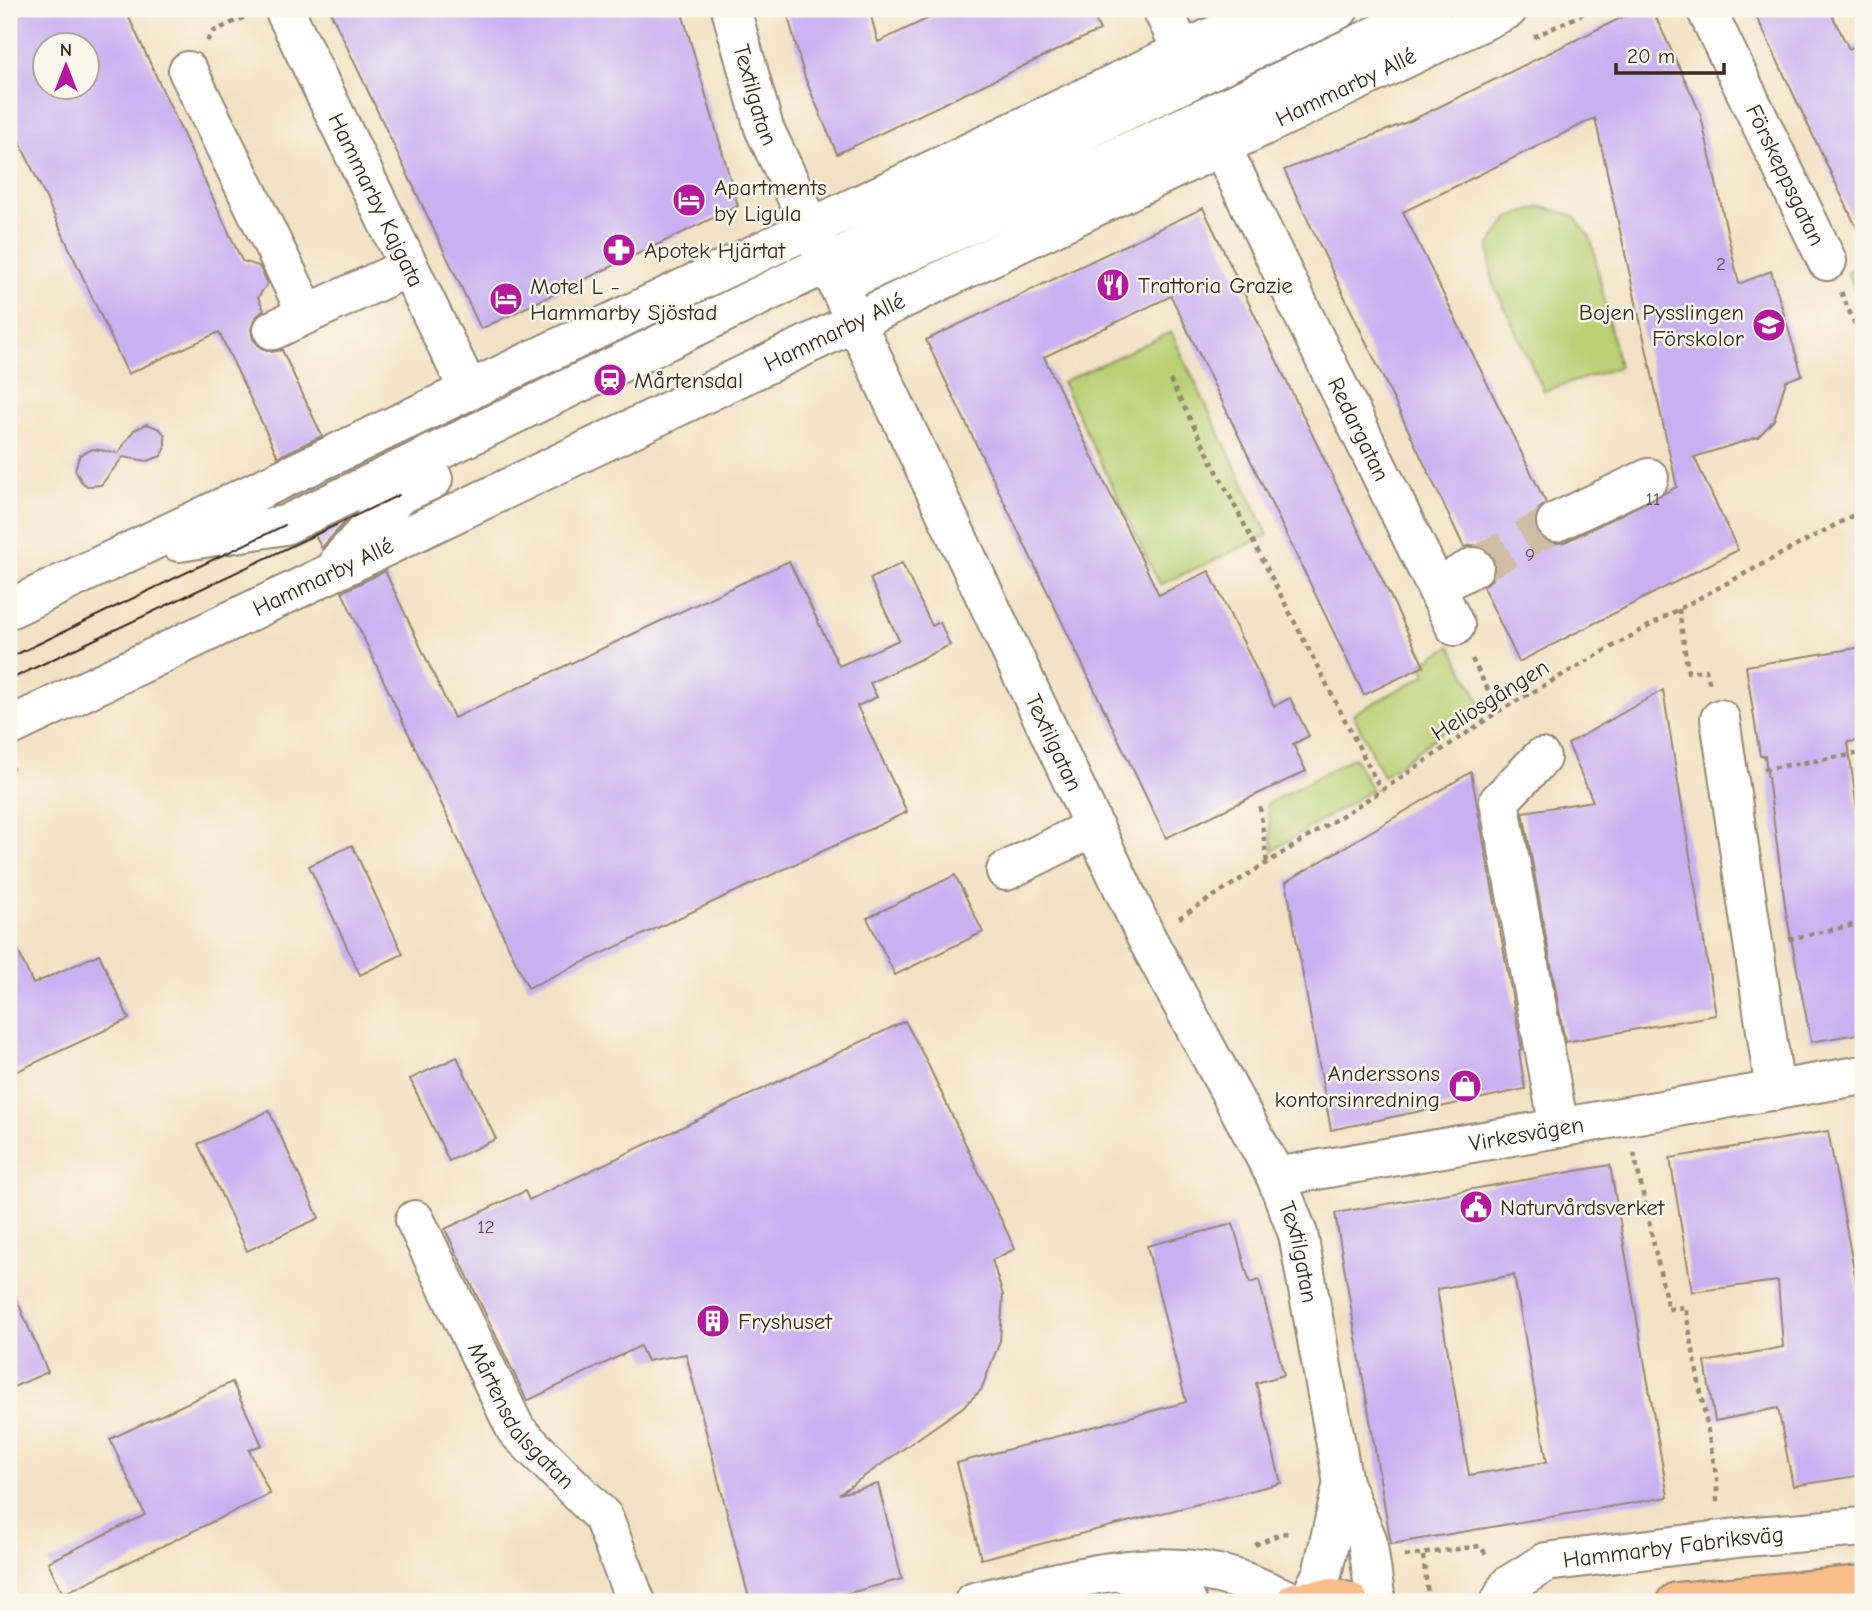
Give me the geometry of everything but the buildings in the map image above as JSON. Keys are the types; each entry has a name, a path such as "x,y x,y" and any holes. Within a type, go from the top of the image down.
{"main road":[{"path":"1676,1602 1863,1585"},
{"path":"1299,1601 1334,1598 1349,1602"}],"street":[{"name":"Hammarby Kajgata","path":"284,9 469,391"},
{"name":"Textilgatan","path":"731,9 764,128 814,228 1147,939 1276,1177 1298,1234 1343,1483 1367,1539 1376,1602"},
{"path":"1162,9 1183,52"},
{"path":"9,609 1271,9"},
{"path":"327,574 400,495 834,274 1089,128 1339,9"},
{"path":"138,548 285,526 834,274 1229,106 1432,9"},
{"name":"Hammarby Allé","path":"9,727 1508,9"},
{"name":"Förskeppsgatan","path":"1706,9 1827,261"},
{"path":"188,71 307,314"},
{"name":"Redargatan","path":"1221,146 1455,626"},
{"path":"273,330 409,267"},
{"path":"1556,522 1649,478"},
{"path":"1436,587 1474,566"},
{"path":"1720,719 1775,1091"},
{"path":"1541,758 1499,801 1559,1128"},
{"path":"1006,871 1094,827"},
{"name":"Virkesvägen","path":"1276,1177 1863,1075"},
{"name":"Mårtensdalsgatan","path":"415,1220 516,1430 603,1517 636,1602"},
{"name":"Textilgatan","path":"1299,1601 1322,1574 1343,1483"},
{"name":"Hammarby Fabriksväg","path":"1504,1594 1546,1562 1718,1540 1863,1527"},
{"path":"974,1602 1119,1570 1180,1569 1220,1574 1299,1601"},
{"path":"1119,1570 1187,1602"}],"path":[{"path":"214,31 244,17"},
{"name":"Förskeppsgatan","path":"1827,261 1863,343"},
{"path":"1854,322 1863,317"},
{"path":"1170,380 1381,791"},
{"name":"Heliosgången","path":"1147,939 1381,791 1499,711 1679,609 1863,510"},
{"path":"1679,609 1688,672 1706,670"},
{"path":"1455,626 1499,711"},
{"path":"1728,775 1863,753"},
{"path":"1260,807 1268,863"},
{"path":"1754,947 1863,923"},
{"path":"1647,1149 1634,1152 1668,1309 1685,1307 1717,1480 1718,1540"},
{"path":"1251,1547 1282,1534 1303,1534"},
{"path":"1402,1556 1423,1556 1480,1546 1504,1594"},
{"path":"1423,1556 1429,1602"}],"green space":[{"path":"1541,207 1573,215 1591,239 1619,367 1544,391 1492,281 1489,246 1509,218"},
{"path":"1863,264 1863,308 1847,272"},
{"path":"1171,332 1268,535 1160,585 1062,382"},
{"path":"1451,646 1481,704 1383,776 1353,714 1426,675 1422,663"},
{"path":"1354,757 1372,790 1273,850 1267,804"}],"tunnel":[{"path":"1474,567 1556,522"}],"tram line":[{"path":"9,680 399,495"},
{"path":"9,658 285,525"}],"place":[{"name":"Apartments by Ligula","path":"689,200"},
{"name":"Apotek Hjärtat","path":"619,250"},
{"name":"Trattoria Grazie","path":"1113,285"},
{"name":"Motel L - Hammarby Sjöstad","path":"506,299"},
{"name":"Bojen Pysslingen Förskolor","path":"1769,325"},
{"name":"Mårtensdal","path":"610,380"},
{"name":"Anderssons kontorsinredning","path":"1465,1086"},
{"name":"Naturvårdsverket","path":"1476,1207"},
{"name":"Fryshuset","path":"713,1321"}]}
